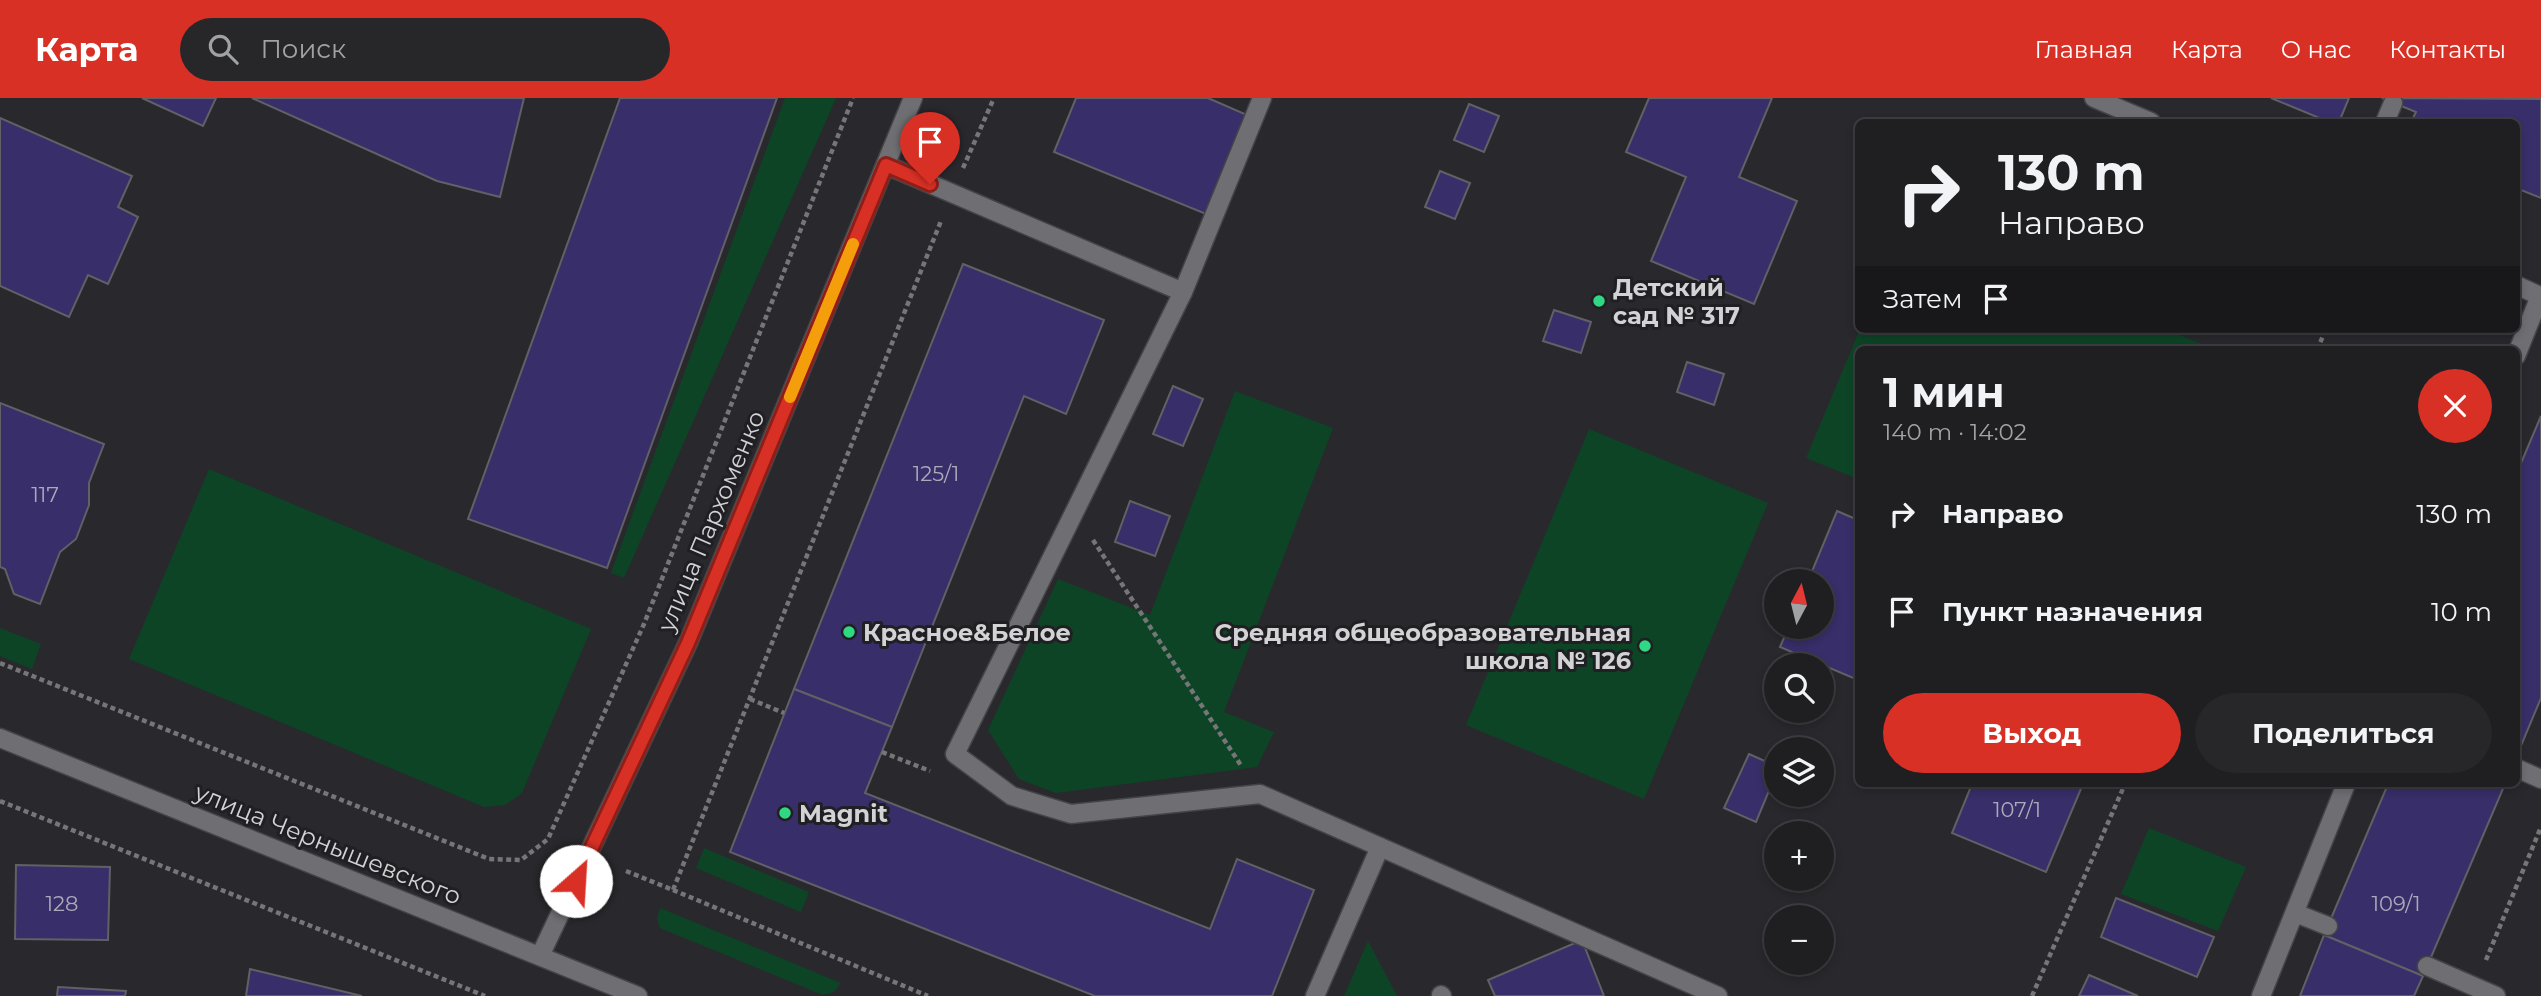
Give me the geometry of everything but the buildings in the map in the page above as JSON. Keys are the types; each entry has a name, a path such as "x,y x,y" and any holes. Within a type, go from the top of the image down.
{"street":[{"name":"улица Пархоменко","path":"540,956 688,643 913,98"},
{"path":"1262,98 1184,292 955,754 1012,796 1070,814 1260,794 1718,996"},
{"path":"2094,98 2144,119"},
{"path":"2386,119 2393,103"},
{"path":"886,165 1184,292"},
{"path":"2520,287 2540,296 2520,346"},
{"name":"улица Чернышевского","path":"0,738 638,996"},
{"path":"2520,770 2541,779"},
{"path":"2262,996 2345,787"},
{"path":"1315,996 1380,847"},
{"path":"2295,913 2328,926"},
{"path":"2427,966 2496,996"}],"path":[{"path":"0,663 489,859 521,860 548,839 644,624 853,98"},
{"path":"673,890 952,194 994,98"},
{"path":"1075,512 1260,794"},
{"path":"750,699 784,713"},
{"path":"882,752 943,777 955,754"},
{"path":"2032,996 2124,787"},
{"path":"0,801 485,996"},
{"path":"2475,987 2541,827"},
{"path":"626,871 928,996"}],"green space":[{"path":"785,98 836,98 624,578 611,573"},
{"path":"1858,333 2175,333 2206,346 1855,346 1855,478 1806,458"},
{"path":"1235,391 1333,428 1224,712 1274,732 1257,767 1056,793 1019,779 988,730 1058,579 1150,615"},
{"path":"1589,429 1768,503 1644,799 1466,725"},
{"path":"209,469 591,629 522,793 505,805 484,807 129,659"},
{"path":"0,628 41,644 32,669 0,656"},
{"path":"2149,828 2246,867 2218,931 2121,894"},
{"path":"704,848 809,892 801,912 696,868"},
{"path":"660,908 841,983 834,992 823,995 660,928 657,918"},
{"path":"1368,941 1397,996 1344,996"}],"slow traffic":[{"path":"790,397 853,244"}],"place":[{"name":"Детский сад № 317","path":"1599,301"},
{"name":"Красное&Белое","path":"849,632"},
{"name":"Средняя общеобразовательная школа № 126","path":"1645,646"},
{"name":"Magnit","path":"785,813"}],"route":[{"path":"576,881 688,643 886,165 930,184"}]}
